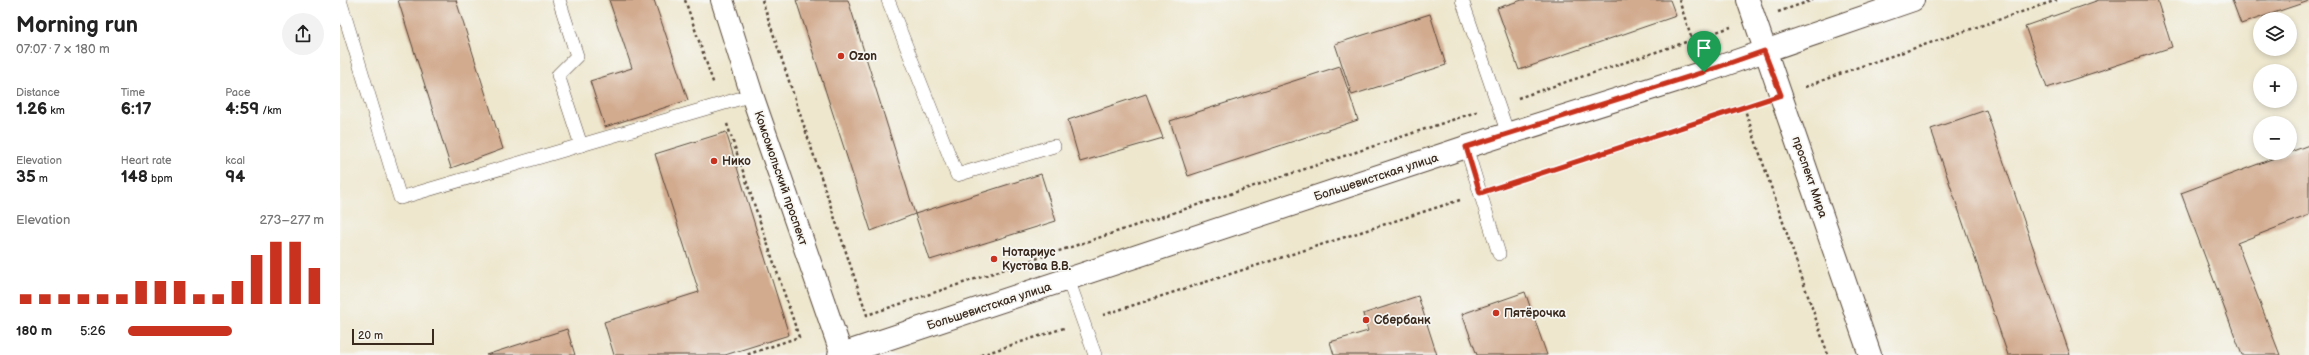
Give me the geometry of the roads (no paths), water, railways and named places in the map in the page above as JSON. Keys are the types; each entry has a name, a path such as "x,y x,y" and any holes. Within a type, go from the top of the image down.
{"street":[{"name":"Комсомольский проспект","path":"722,0 752,95 841,355"},
{"name":"Большевистская улица","path":"841,355 1466,147 1704,72 1913,0"},
{"name":"проспект Мира","path":"1751,10 1870,355"}],"lane":[{"path":"340,0 400,198 752,95"},
{"path":"559,0 577,56 558,75 581,146"},
{"path":"888,0 957,175 1054,146"},
{"path":"1462,0 1508,134"},
{"path":"1466,147 1499,254"},
{"path":"1068,280 1095,355"}],"place":[{"name":"Ozon","path":"841,56"},
{"name":"Нико","path":"714,161"},
{"name":"Нотариус Кустова В.В.","path":"994,259"},
{"name":"Пятёрочка","path":"1496,313"},
{"name":"Сбербанк","path":"1366,320"}]}
